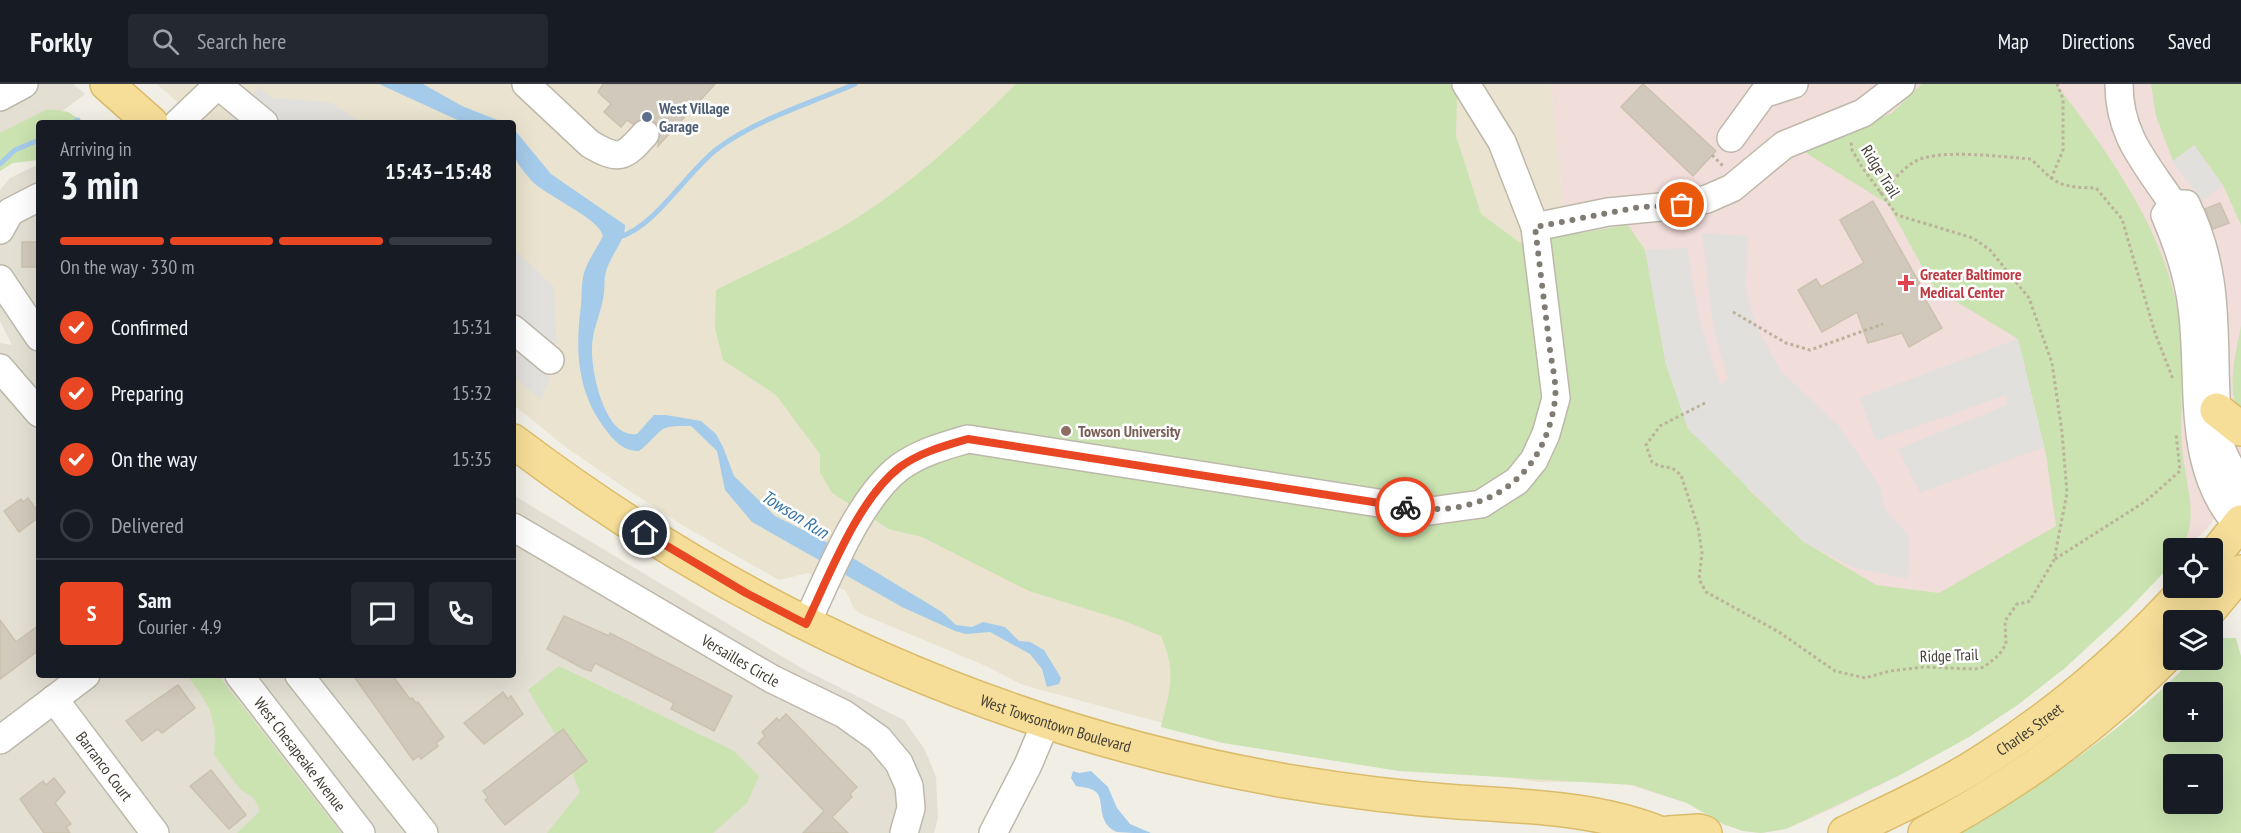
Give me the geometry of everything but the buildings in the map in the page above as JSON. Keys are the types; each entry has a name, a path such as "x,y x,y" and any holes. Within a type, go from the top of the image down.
{"main road":[{"path":"107,84 148,120"},
{"name":"West Towsontown Boulevard","path":"516,443 562,478 662,544 746,593 892,665 1046,722 1183,762 1242,773 1361,792 1506,805 1610,818 1659,833"},
{"path":"2223,545 2240,525"},
{"path":"2209,610 2241,572"},
{"name":"Charles Street","path":"1845,833 1944,783 2020,737 2094,680 2130,648 2178,598"},
{"name":"Charles Street","path":"1925,833 1991,796 2058,748 2120,698 2163,658"},
{"path":"1506,805 1582,833"},
{"path":"1669,833 1699,831 1705,833"}],"street":[{"path":"0,96 24,84"},
{"path":"181,120 218,84 260,120"},
{"path":"526,84 590,144 603,152 616,156 629,153 645,134"},
{"path":"806,624 854,524 887,478 902,466 931,450 968,439 1430,511 1481,504 1517,481 1534,460 1546,434 1556,398 1535,227 1502,142 1466,84"},
{"path":"1722,147 1763,94 1794,84"},
{"path":"1535,227 1608,212 1682,205 1707,199 1738,184 1784,145 1863,112 1901,84"},
{"path":"2119,84 2122,122 2130,140 2173,204"},
{"path":"0,230 10,212 36,199"},
{"path":"2173,204 2186,204 2202,238 2209,262 2214,318 2229,420 2219,441 2239,488 2240,525"},
{"path":"2173,204 2165,215 2180,250 2192,308 2202,454 2224,505 2240,525"},
{"path":"0,279 36,333"},
{"path":"516,332 550,360"},
{"path":"0,368 36,410"},
{"name":"Versailles Circle","path":"516,529 772,679 844,714 879,739 899,763 909,786 911,808 904,833"},
{"path":"0,740 82,678"},
{"name":"West Chesapeake Avenue","path":"241,678 361,833"},
{"path":"301,678 424,833"},
{"name":"Barranco Court","path":"54,699 155,833"},
{"path":"993,833 1024,773 1046,722"}],"path":[{"path":"2051,179 2063,150 2063,99 2057,84"},
{"name":"Ridge Trail","path":"1705,403 1660,426 1646,445 1652,462 1672,468 1681,476 1691,501 1702,553 1701,586 1712,597 1797,644 1827,667 1844,674 1864,678 1875,677 1890,671 1936,666 1975,669 1983,667 1999,655 2006,644 2006,618 2017,604 2028,602 2054,560 2067,493 2062,432 2052,363 2029,298 1980,243 1963,234 1897,214 1880,195 1852,150 1849,133"},
{"path":"1722,147 1725,168"},
{"path":"1880,195 1914,162 1930,156 1980,155 2031,159 2051,179 2064,187 2096,188 2122,219 2155,333 2173,381"},
{"path":"1733,312 1786,343 1810,350 1883,324"},
{"path":"2054,560 2146,501 2180,471 2176,429"}],"shaded area":[{"path":"0,84 73,84 85,94 52,119 36,120 36,125 0,139"},
{"name":"Towson University","path":"157,84 1551,84 1620,782 1539,782 1228,738 1159,722 1023,685 986,666 859,613 853,607 846,591 808,573 779,580 687,528 628,490 564,446 516,406 516,120 197,120"},
{"name":"Greater Baltimore Medical Center","path":"1551,84 2241,84 2241,482 2207,529 2197,538 2163,538 2163,558 1900,775 1786,829 1761,833 1743,831 1723,824 1687,803 1620,782"},
{"path":"259,87 273,98 329,102 357,120 230,120"},
{"path":"2194,145 2223,185 2202,201 2173,161"},
{"path":"36,165 36,678 516,678 516,497 803,669 904,720 925,750 936,777 938,818 934,833 0,833 0,343 12,345 0,321 0,190 10,178"},
{"path":"1702,233 1748,236 1745,287 1755,324 1780,370 1838,425 1880,487 1885,509 1910,538 1908,579 1852,567 1804,542 1688,429 1666,365 1645,250 1687,248 1698,315 1720,385 1728,379 1714,331"},
{"path":"516,251 554,287 557,358 541,400 516,378"},
{"path":"2018,339 2044,447 1920,493 1898,449 2007,405 2006,395 1876,441 1860,398"}],"green space":[{"name":"Towson University","path":"1016,84 1450,84 1457,90 1456,136 1481,214 1520,243 1628,225 1645,250 1666,365 1748,489 1804,542 1876,585 1939,593 2056,526 2046,454 2018,339 1934,288 1888,204 1803,151 1892,113 1922,84 2056,84 2098,141 2137,203 2166,268 2176,303 2181,338 2182,447 2191,512 2187,537 2163,538 2163,573 2128,610 2065,668 2019,704 1969,737 1900,775 1786,829 1761,833 1743,831 1723,824 1687,803 1633,785 1399,771 1223,743 1161,727 1169,691 1170,671 1161,636 1122,620 1029,591 922,537 889,529 832,493 820,472 820,454 776,395 723,360 715,328 716,290 824,237 863,214 910,180 975,124"},
{"path":"2151,84 2241,84 2241,225 2223,185 2194,145 2173,161 2156,116"},
{"path":"48,109 68,112 80,120 36,120 36,160 13,163 0,171 0,133"},
{"path":"2241,326 2241,416 2234,396 2233,372"},
{"path":"2223,638 2236,638 2241,656 2241,833 1960,833 2053,775 2111,733 2163,689 2163,742 2223,742 2223,682 2170,682 2182,670 2223,670"},
{"path":"559,666 734,751 759,776 747,803 713,833 547,833 580,792 560,742 528,690"},
{"path":"189,678 220,678 341,833 237,833 260,811 254,798 241,790 214,755 215,730 210,712"}],"water":[{"path":"379,84 423,84 462,106 497,120 457,120"},
{"name":"Towson Run","path":"516,132 551,174 625,225 623,237 605,276 604,296 592,348 597,387 608,415 616,426 626,433 637,434 654,415 701,421 716,434 734,476 775,516 823,540 942,612 956,625 972,627 983,622 1005,627 1019,641 1030,642 1044,650 1061,678 1059,684 1047,687 1042,669 1030,654 990,632 966,634 955,631 902,607 752,522 725,490 717,451 691,426 661,430 639,451 620,445 596,416 580,371 578,339 583,277 603,236 600,229 593,223 534,183 518,163"},
{"path":"1073,771 1079,773 1091,771 1108,787 1117,808 1130,824 1151,833 1117,832 1110,828 1103,817 1098,795 1093,790 1076,786 1071,778"}],"waterway":[{"path":"619,237 632,231 658,211 705,159 732,139 748,129 855,84"},
{"path":"0,164 15,150 36,141"}],"way so far":[{"path":"1405,507 1430,511 1481,504 1517,481 1534,460 1546,434 1556,398 1535,227 1640,207 1682,205"}],"place":[{"name":"West Village Garage","path":"647,117"},
{"name":"Greater Baltimore Medical Center","path":"1906,283"},
{"name":"Towson University","path":"1066,431"}],"route":[{"path":"645,533 705,570 806,624 854,524 887,478 902,466 931,450 968,439 1405,507"}]}
